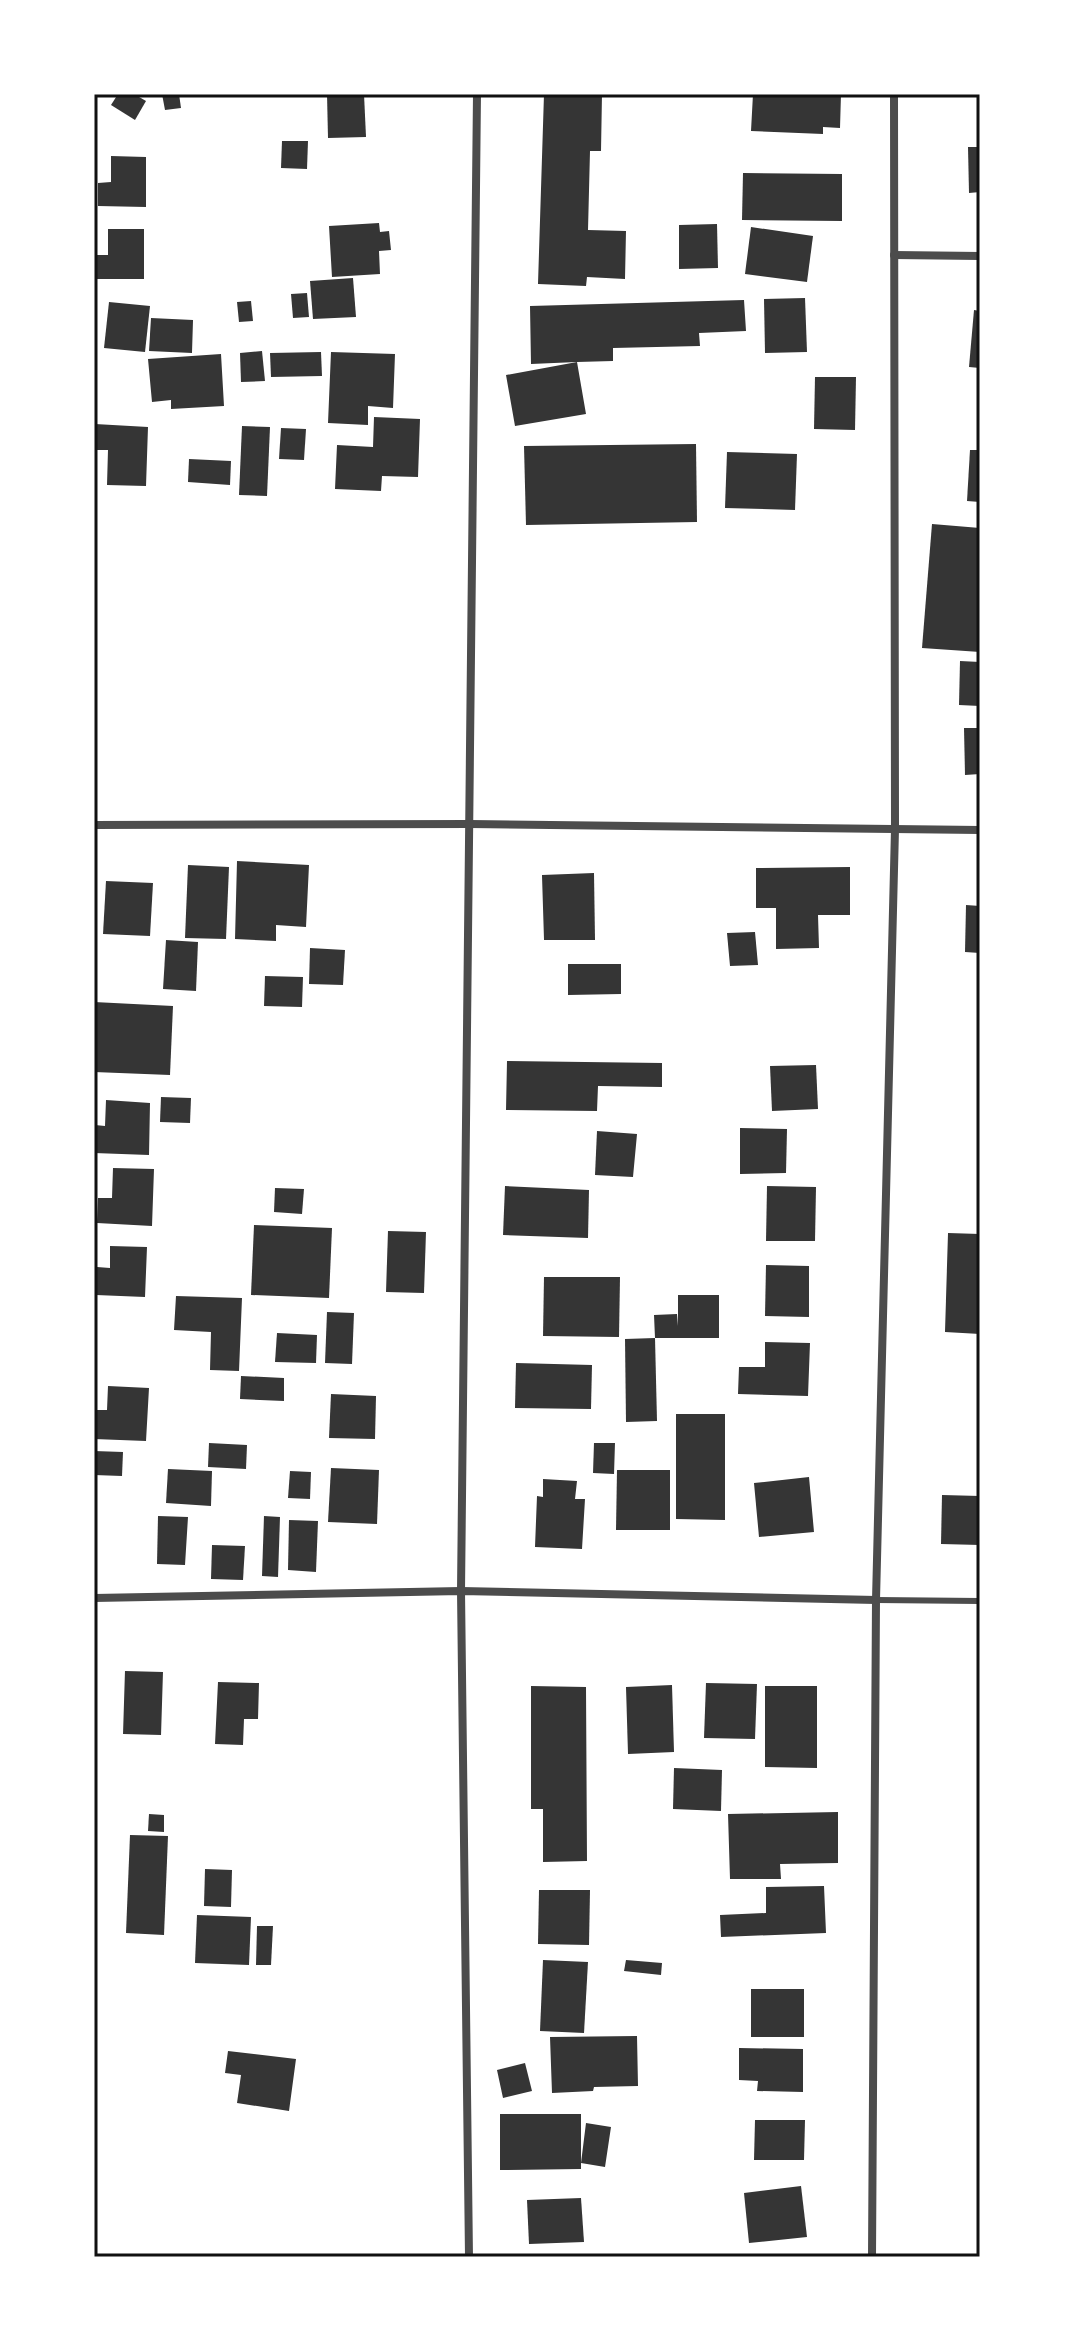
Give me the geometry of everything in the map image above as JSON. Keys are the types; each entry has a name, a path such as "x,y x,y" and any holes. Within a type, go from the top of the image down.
{"street":[{"path":"469,2257 461,1591 477,94"},
{"path":"872,2257 876,1600 895,829 894,94"},
{"path":"894,255 980,256"},
{"path":"94,825 470,824 980,830"},
{"path":"94,1598 461,1591 876,1600"}],"lane":[{"path":"876,1600 980,1601"}],"building":[{"path":"118,94 134,94 146,101 135,120 111,105"},
{"path":"162,94 179,94 181,108 165,110"},
{"path":"327,94 364,94 366,137 328,138"},
{"path":"544,94 602,94 601,151 590,151 588,230 626,231 625,279 587,277 586,286 538,284"},
{"path":"753,94 841,94 840,128 823,127 823,134 751,131"},
{"path":"282,141 308,141 307,169 281,168"},
{"path":"968,147 980,147 980,192 969,193"},
{"path":"111,156 146,157 146,207 98,206 98,183 111,182"},
{"path":"743,173 842,174 842,221 742,220"},
{"path":"379,223 380,232 389,231 391,250 379,251 380,274 332,277 329,226"},
{"path":"717,224 718,268 679,269 679,225"},
{"path":"751,227 813,236 807,282 745,274"},
{"path":"108,229 144,229 144,279 95,279 96,255 108,255"},
{"path":"353,278 356,317 313,319 310,281"},
{"path":"307,293 309,317 293,318 291,294"},
{"path":"805,298 807,352 765,353 764,299"},
{"path":"744,300 746,331 699,333 700,346 613,348 613,361 531,364 530,306"},
{"path":"251,301 253,321 239,322 237,302"},
{"path":"109,302 150,306 145,352 104,348"},
{"path":"974,310 980,311 980,368 969,367"},
{"path":"151,318 193,320 192,353 149,351"},
{"path":"262,351 265,381 241,382 240,353"},
{"path":"321,352 322,376 271,377 270,353"},
{"path":"331,352 395,354 393,408 368,406 368,425 328,423"},
{"path":"221,354 224,406 171,409 171,400 152,402 148,359"},
{"path":"577,362 586,414 515,426 506,375"},
{"path":"815,377 856,377 855,430 814,429"},
{"path":"374,417 420,419 418,477 382,476 381,491 335,489 337,445 373,447"},
{"path":"95,424 148,427 146,486 107,485 108,450 94,450"},
{"path":"242,426 270,427 267,496 239,495"},
{"path":"281,428 306,429 304,460 279,459"},
{"path":"696,444 697,522 526,525 524,446"},
{"path":"970,450 980,450 980,502 967,501"},
{"path":"727,452 797,454 795,510 725,508"},
{"path":"189,459 231,461 230,485 188,482"},
{"path":"932,524 980,528 980,652 922,648"},
{"path":"960,661 980,662 980,706 959,705"},
{"path":"964,728 980,728 980,774 965,775"},
{"path":"237,861 309,865 306,927 276,925 276,941 235,939"},
{"path":"188,865 229,867 226,939 185,938"},
{"path":"850,867 850,915 818,915 819,948 776,949 776,908 756,908 756,868"},
{"path":"594,873 595,940 544,940 542,875"},
{"path":"106,881 153,883 150,936 103,934"},
{"path":"966,905 980,906 980,953 965,952"},
{"path":"755,932 758,965 730,966 727,933"},
{"path":"166,940 198,942 196,991 163,989"},
{"path":"310,948 345,950 343,985 309,984"},
{"path":"568,964 621,964 621,994 568,995"},
{"path":"265,976 303,977 302,1007 264,1006"},
{"path":"94,1002 173,1006 170,1075 94,1072"},
{"path":"507,1061 662,1063 662,1087 598,1086 597,1111 506,1110"},
{"path":"816,1065 818,1109 772,1111 770,1066"},
{"path":"161,1097 191,1098 190,1123 160,1122"},
{"path":"106,1100 150,1103 149,1155 94,1153 95,1125 105,1126"},
{"path":"740,1128 787,1129 786,1173 740,1174"},
{"path":"597,1131 637,1134 633,1177 595,1175"},
{"path":"113,1168 154,1169 152,1226 97,1223 98,1198 112,1198"},
{"path":"505,1186 589,1190 588,1238 503,1235"},
{"path":"767,1186 816,1187 815,1241 766,1241"},
{"path":"275,1188 304,1189 302,1214 274,1212"},
{"path":"254,1225 332,1228 329,1298 251,1295"},
{"path":"388,1231 426,1232 424,1293 386,1292"},
{"path":"948,1233 980,1234 980,1334 945,1332"},
{"path":"110,1246 147,1247 145,1297 96,1295 97,1267 110,1268"},
{"path":"766,1265 809,1266 809,1317 765,1316"},
{"path":"544,1277 620,1277 619,1337 543,1336"},
{"path":"678,1295 719,1295 719,1338 655,1338 654,1315 677,1314 678,1326"},
{"path":"176,1296 242,1298 239,1371 210,1370 211,1332 174,1330"},
{"path":"327,1312 354,1313 352,1364 325,1363"},
{"path":"277,1333 317,1335 316,1363 275,1362"},
{"path":"655,1338 657,1421 626,1422 625,1339"},
{"path":"765,1342 810,1343 808,1396 738,1394 739,1367 765,1367"},
{"path":"516,1363 592,1365 591,1409 515,1408"},
{"path":"241,1376 284,1378 284,1401 240,1399"},
{"path":"108,1386 149,1388 146,1441 94,1439 95,1410 107,1410"},
{"path":"331,1394 376,1396 375,1439 329,1438"},
{"path":"676,1414 725,1414 725,1520 676,1519"},
{"path":"209,1443 247,1445 246,1469 208,1467"},
{"path":"594,1443 615,1443 614,1474 593,1473"},
{"path":"94,1451 123,1452 122,1476 94,1475"},
{"path":"331,1468 379,1470 377,1524 328,1522"},
{"path":"168,1469 212,1471 211,1506 166,1503"},
{"path":"617,1470 670,1470 670,1530 616,1530"},
{"path":"290,1471 311,1472 310,1499 288,1498"},
{"path":"809,1477 814,1532 759,1537 754,1483"},
{"path":"543,1479 577,1481 575,1499 585,1499 582,1549 535,1547 537,1496 543,1497"},
{"path":"942,1495 980,1496 980,1545 941,1544"},
{"path":"158,1516 188,1517 185,1565 157,1564"},
{"path":"264,1516 280,1517 278,1577 262,1576"},
{"path":"289,1520 318,1521 316,1572 288,1570"},
{"path":"212,1545 245,1546 243,1580 211,1579"},
{"path":"125,1671 163,1672 161,1735 123,1734"},
{"path":"218,1682 259,1683 258,1719 244,1719 243,1745 215,1744"},
{"path":"706,1683 757,1684 755,1739 704,1738"},
{"path":"672,1685 674,1752 628,1754 626,1687"},
{"path":"531,1686 586,1687 587,1861 543,1862 543,1809 531,1809"},
{"path":"765,1686 817,1686 817,1768 765,1767"},
{"path":"674,1768 722,1770 721,1811 673,1809"},
{"path":"838,1812 838,1863 780,1864 781,1879 730,1879 728,1814"},
{"path":"149,1814 164,1815 164,1832 148,1831"},
{"path":"130,1835 168,1836 164,1935 126,1933"},
{"path":"205,1869 232,1870 231,1907 204,1906"},
{"path":"824,1886 826,1933 721,1937 720,1915 766,1913 766,1887"},
{"path":"539,1890 590,1890 589,1945 538,1944"},
{"path":"197,1915 251,1917 249,1965 195,1963"},
{"path":"257,1926 273,1926 271,1965 256,1965"},
{"path":"543,1960 588,1962 584,2033 540,2031"},
{"path":"626,1960 662,1963 661,1975 624,1971"},
{"path":"751,1989 804,1989 804,2037 751,2037"},
{"path":"637,2036 638,2086 594,2087 593,2091 552,2093 550,2037"},
{"path":"739,2048 803,2049 803,2092 757,2091 758,2081 739,2080"},
{"path":"228,2051 296,2059 289,2111 237,2103 241,2075 225,2073"},
{"path":"525,2063 532,2091 503,2098 497,2070"},
{"path":"500,2114 581,2114 581,2169 500,2170"},
{"path":"755,2120 805,2120 804,2160 754,2160"},
{"path":"586,2123 611,2127 605,2167 581,2163"},
{"path":"801,2186 807,2237 749,2243 744,2193"},
{"path":"581,2198 584,2242 529,2244 527,2200"}]}
